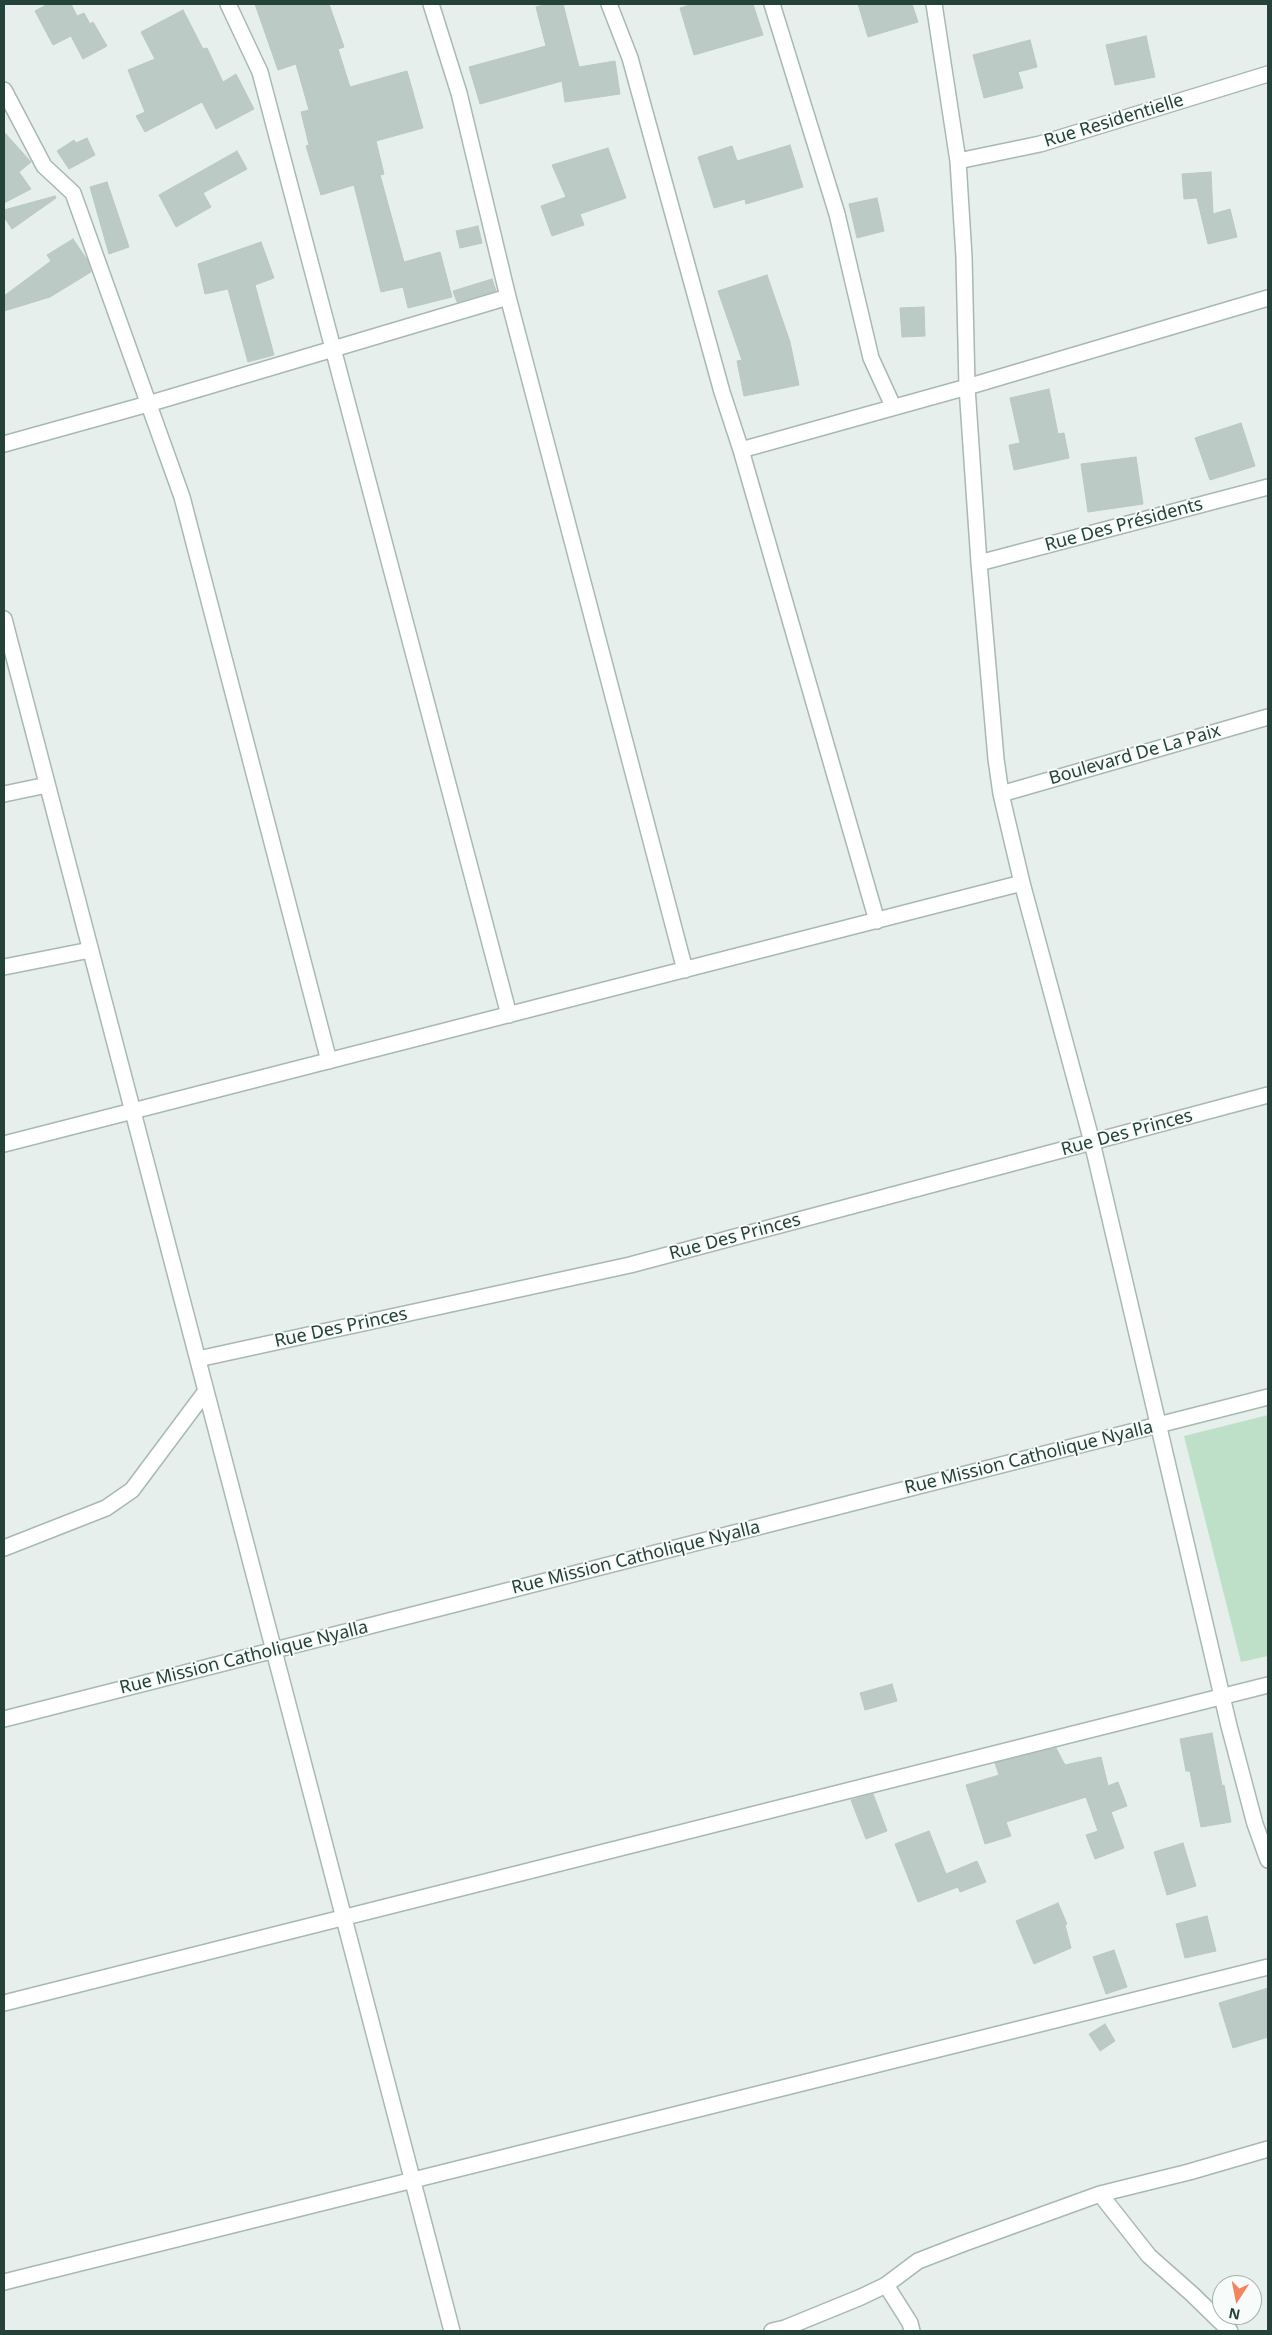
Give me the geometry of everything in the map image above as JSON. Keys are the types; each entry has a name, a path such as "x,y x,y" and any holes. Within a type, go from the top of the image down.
{"street":[{"path":"228,4 260,72 509,1015"},
{"path":"431,4 459,93 508,297 685,970"},
{"path":"609,4 630,58 722,392 741,450 877,920"},
{"path":"772,4 837,214 871,358 893,406"},
{"path":"934,4 958,161 964,257 967,387 979,563 996,759 1001,794 1022,883 1092,1142 1160,1425 1222,1697 1255,1824 1268,1860"},
{"name":"Rue Residentielle","path":"958,161 1040,144 1268,74"},
{"path":"4,90 44,166 73,193 182,497 330,1061"},
{"path":"4,444 148,404 508,297"},
{"path":"741,450 893,406 967,387 1268,298"},
{"name":"Rue Des Présidents","path":"979,563 1268,487"},
{"path":"4,619 6,639 47,785 133,1111 452,2331"},
{"name":"Boulevard De La Paix","path":"1001,794 1268,717"},
{"path":"4,794 47,785"},
{"path":"4,1144 1022,883"},
{"path":"4,967 90,950"},
{"name":"Rue Des Princes","path":"198,1359 630,1265 1268,1095"},
{"path":"4,1548 106,1508 132,1490 206,1390"},
{"name":"Rue Mission Catholique Nyalla","path":"4,1719 1268,1396"},
{"path":"4,2003 1268,1685"},
{"path":"4,2282 1268,1967"},
{"path":"772,2331 786,2328 886,2285 918,2261 1100,2194 1189,2172 1268,2149"},
{"path":"1100,2194 1149,2256 1230,2331"},
{"path":"886,2285 910,2323 912,2331"}],"green space":[{"path":"1268,1415 1268,1656 1241,1662 1184,1436"}],"building":[{"path":"48,4 71,4 77,16 84,13 90,24 93,22 107,46 83,59 71,36 53,45 35,11"},
{"path":"255,4 329,4 344,47 338,49 350,87 407,71 423,128 376,141 384,174 380,175 404,262 440,252 452,297 408,308 403,287 381,292 354,185 321,195 306,146 309,145 301,112 309,110 296,64 278,70"},
{"path":"548,4 563,4 579,67 615,61 620,94 565,102 562,81 480,104 469,67 546,46 536,7"},
{"path":"693,4 753,4 763,35 694,55 680,8"},
{"path":"858,4 912,4 918,22 868,37"},
{"path":"183,10 203,49 207,48 223,82 236,74 254,109 216,129 202,102 145,132 136,116 145,112 128,70 155,59 141,32"},
{"path":"1146,36 1155,77 1115,85 1106,45"},
{"path":"1030,40 1037,67 1018,72 1023,88 984,98 973,55"},
{"path":"4,132 31,162 19,172 31,189 4,203"},
{"path":"87,138 95,155 69,169 57,151 74,140 76,143"},
{"path":"790,145 803,187 746,204 745,199 714,208 698,157 732,146 737,161"},
{"path":"608,148 626,198 580,214 584,225 552,236 541,206 566,197 552,165"},
{"path":"237,151 247,169 203,193 211,207 176,227 159,195"},
{"path":"1211,172 1213,214 1230,209 1237,237 1208,244 1197,198 1184,199 1182,174"},
{"path":"107,182 129,247 109,254 90,187"},
{"path":"55,196 56,198 12,229 4,217 4,210"},
{"path":"877,198 884,231 857,238 849,204"},
{"path":"478,226 482,243 460,248 456,231"},
{"path":"73,239 88,261 91,272 50,297 4,311 4,296 51,261 47,255"},
{"path":"261,242 274,278 255,285 274,355 248,362 228,289 205,294 198,264"},
{"path":"767,275 790,342 799,385 744,396 737,361 742,360 718,291"},
{"path":"492,279 496,291 457,302 453,291"},
{"path":"924,307 925,336 902,337 900,308"},
{"path":"1049,389 1058,434 1064,433 1069,458 1014,470 1009,445 1020,443 1010,398"},
{"path":"1241,423 1255,466 1210,480 1195,438"},
{"path":"1136,457 1143,504 1088,512 1081,464"},
{"path":"892,1684 897,1701 865,1710 860,1693"},
{"path":"1212,1733 1231,1822 1201,1827 1190,1771 1186,1771 1180,1739"},
{"path":"1056,1748 1065,1765 1101,1757 1108,1786 1118,1782 1127,1806 1111,1812 1124,1848 1095,1859 1086,1835 1098,1831 1086,1797 1006,1822 1011,1836 985,1844 966,1785 999,1775 995,1763"},
{"path":"873,1794 887,1831 866,1839 851,1800"},
{"path":"929,1831 946,1874 977,1861 986,1882 960,1892 958,1887 918,1902 895,1844"},
{"path":"1183,1843 1196,1886 1167,1895 1154,1852"},
{"path":"1058,1903 1067,1924 1065,1925 1071,1948 1034,1964 1016,1921"},
{"path":"1207,1916 1216,1951 1185,1958 1176,1924"},
{"path":"1114,1950 1127,1987 1106,1994 1093,1957"},
{"path":"1268,1988 1268,2037 1233,2048 1219,2003"},
{"path":"1105,2024 1115,2041 1100,2051 1089,2034"}]}
